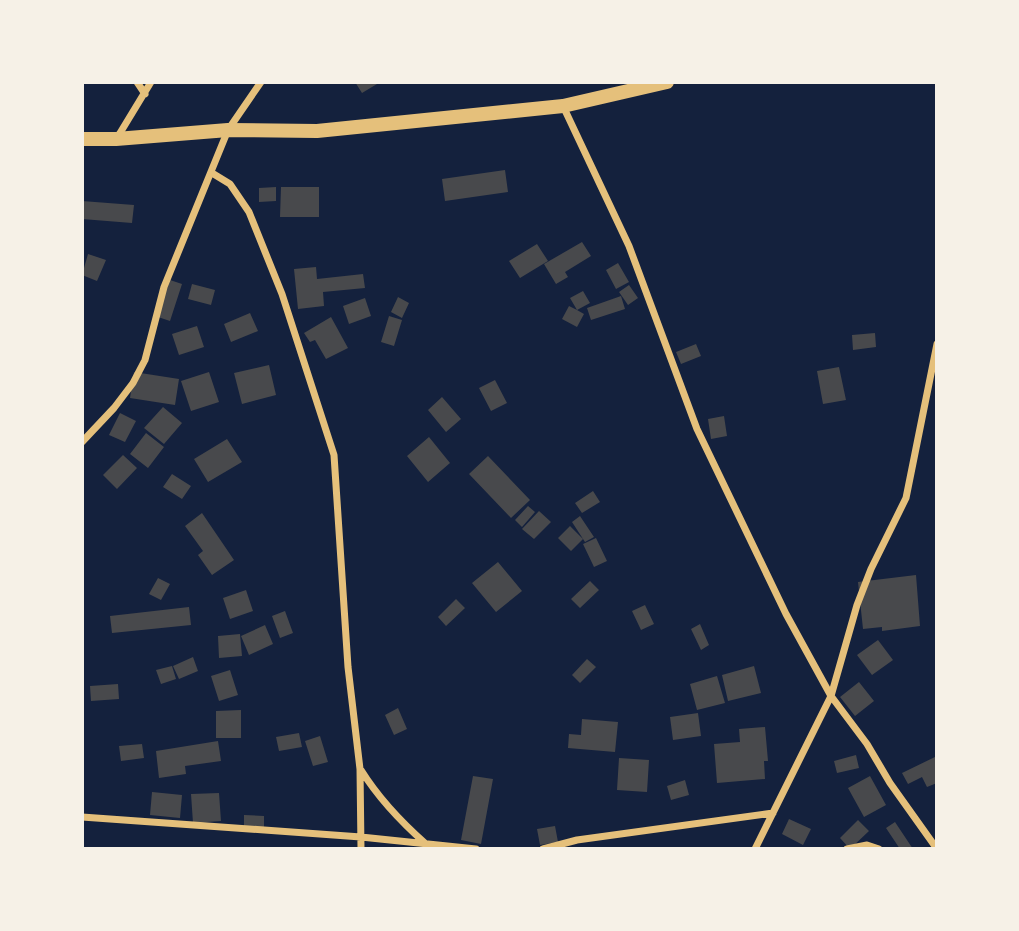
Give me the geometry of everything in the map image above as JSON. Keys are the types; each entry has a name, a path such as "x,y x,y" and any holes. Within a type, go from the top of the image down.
{"main road":[{"path":"82,139 228,130 317,131 563,106 667,82"}],"street":[{"path":"136,82 145,94"},
{"path":"116,139 151,82"},
{"path":"82,442 114,408 133,383 145,360 164,287 228,130 261,82"},
{"path":"563,106 629,246 697,429 755,553 831,696 867,744 890,783 937,849"},
{"path":"212,173 230,184 249,212 282,294 334,455 348,667 360,769 361,849"},
{"path":"757,848 831,696 857,606 871,569 906,498 937,344"},
{"path":"360,769 374,792 399,820 426,844"},
{"path":"543,849 577,840 772,813"},
{"path":"82,817 361,837 476,849"},
{"path":"847,849 867,845 879,849"}],"building":[{"path":"355,82 376,82 377,84 362,93"},
{"path":"505,170 508,192 445,201 442,179"},
{"path":"276,187 276,201 259,202 259,188"},
{"path":"281,187 319,187 319,217 280,217"},
{"path":"82,201 134,205 132,223 82,219"},
{"path":"582,242 591,256 565,272 568,277 556,284 544,264"},
{"path":"537,244 548,261 520,278 509,261"},
{"path":"88,254 106,260 97,281 82,275"},
{"path":"618,263 629,282 616,289 606,270"},
{"path":"316,267 317,279 363,274 365,288 323,292 324,306 298,309 294,269"},
{"path":"167,279 182,284 170,321 155,316"},
{"path":"192,284 215,290 211,305 188,299"},
{"path":"629,285 638,298 628,305 619,292"},
{"path":"583,291 590,303 577,310 570,298"},
{"path":"621,296 625,309 591,320 587,308"},
{"path":"398,297 409,303 402,318 391,312"},
{"path":"365,298 371,316 349,324 343,306"},
{"path":"569,306 584,314 577,327 562,319"},
{"path":"250,313 258,331 231,342 224,324"},
{"path":"389,316 402,320 394,346 381,342"},
{"path":"331,317 348,348 326,359 315,340 310,342 304,333"},
{"path":"197,326 204,347 179,355 172,334"},
{"path":"875,333 876,347 853,350 852,335"},
{"path":"696,344 701,356 681,364 676,352"},
{"path":"269,365 276,395 242,404 234,373"},
{"path":"839,367 846,400 823,404 817,371"},
{"path":"134,372 179,379 175,405 130,398"},
{"path":"209,372 219,402 191,411 181,381"},
{"path":"495,380 507,403 491,411 479,388"},
{"path":"442,397 461,419 446,432 428,410"},
{"path":"163,407 182,423 164,444 144,428"},
{"path":"120,413 136,421 125,442 109,435"},
{"path":"724,416 727,436 711,439 708,419"},
{"path":"146,433 164,447 148,468 130,454"},
{"path":"429,437 450,463 428,482 407,456"},
{"path":"227,439 242,462 208,482 194,459"},
{"path":"123,455 137,468 117,489 103,475"},
{"path":"488,456 530,500 511,518 469,474"},
{"path":"172,474 191,486 182,499 163,487"},
{"path":"593,491 600,502 582,513 575,503"},
{"path":"528,506 535,512 522,527 515,520"},
{"path":"539,511 551,522 534,539 522,529"},
{"path":"202,513 234,560 212,575 198,555 203,551 185,526"},
{"path":"580,516 594,537 585,542 572,522"},
{"path":"570,526 583,539 571,551 558,538"},
{"path":"596,538 607,561 594,567 583,544"},
{"path":"498,562 522,591 496,612 472,583"},
{"path":"916,575 920,626 882,631 882,627 863,629 858,582"},
{"path":"158,578 170,584 161,600 149,594"},
{"path":"590,581 599,590 580,608 571,599"},
{"path":"246,590 253,611 230,619 223,598"},
{"path":"456,599 465,608 446,626 438,617"},
{"path":"645,605 654,624 641,630 632,611"},
{"path":"189,607 191,625 112,633 110,616"},
{"path":"285,611 293,633 280,638 272,616"},
{"path":"700,624 709,645 701,650 691,629"},
{"path":"265,625 273,644 249,655 241,636"},
{"path":"240,634 242,656 219,658 218,636"},
{"path":"878,640 893,660 872,675 857,655"},
{"path":"193,657 198,671 179,679 173,666"},
{"path":"587,659 596,667 580,683 572,675"},
{"path":"172,666 176,679 161,684 156,670"},
{"path":"754,666 761,693 728,701 722,675"},
{"path":"230,670 238,695 219,701 211,676"},
{"path":"717,676 725,703 697,710 690,684"},
{"path":"859,682 874,701 855,716 840,697"},
{"path":"118,684 119,699 91,701 90,686"},
{"path":"398,708 407,729 394,735 385,715"},
{"path":"241,710 241,738 216,738 216,711"},
{"path":"698,713 701,736 673,740 670,717"},
{"path":"582,719 618,722 615,752 568,748 569,734 581,735"},
{"path":"765,727 768,761 764,761 765,779 717,783 714,744 740,742 739,729"},
{"path":"299,733 302,747 279,751 276,737"},
{"path":"320,736 328,762 313,766 305,741"},
{"path":"218,741 221,761 185,766 186,774 159,778 156,751"},
{"path":"142,744 144,758 121,761 119,746"},
{"path":"856,755 859,768 837,773 834,761"},
{"path":"937,756 937,783 927,787 922,777 908,784 902,773"},
{"path":"619,758 649,760 647,792 617,790"},
{"path":"473,776 493,779 481,844 461,840"},
{"path":"870,776 886,805 864,817 848,788"},
{"path":"685,780 689,795 671,800 667,786"},
{"path":"152,792 182,795 180,818 150,815"},
{"path":"219,793 221,821 193,823 191,794"},
{"path":"244,815 264,816 264,831 244,830"},
{"path":"789,819 811,829 803,845 782,834"},
{"path":"858,820 869,831 850,849 840,838"},
{"path":"895,822 913,849 900,849 886,828"},
{"path":"555,826 558,842 540,845 537,829"}]}
